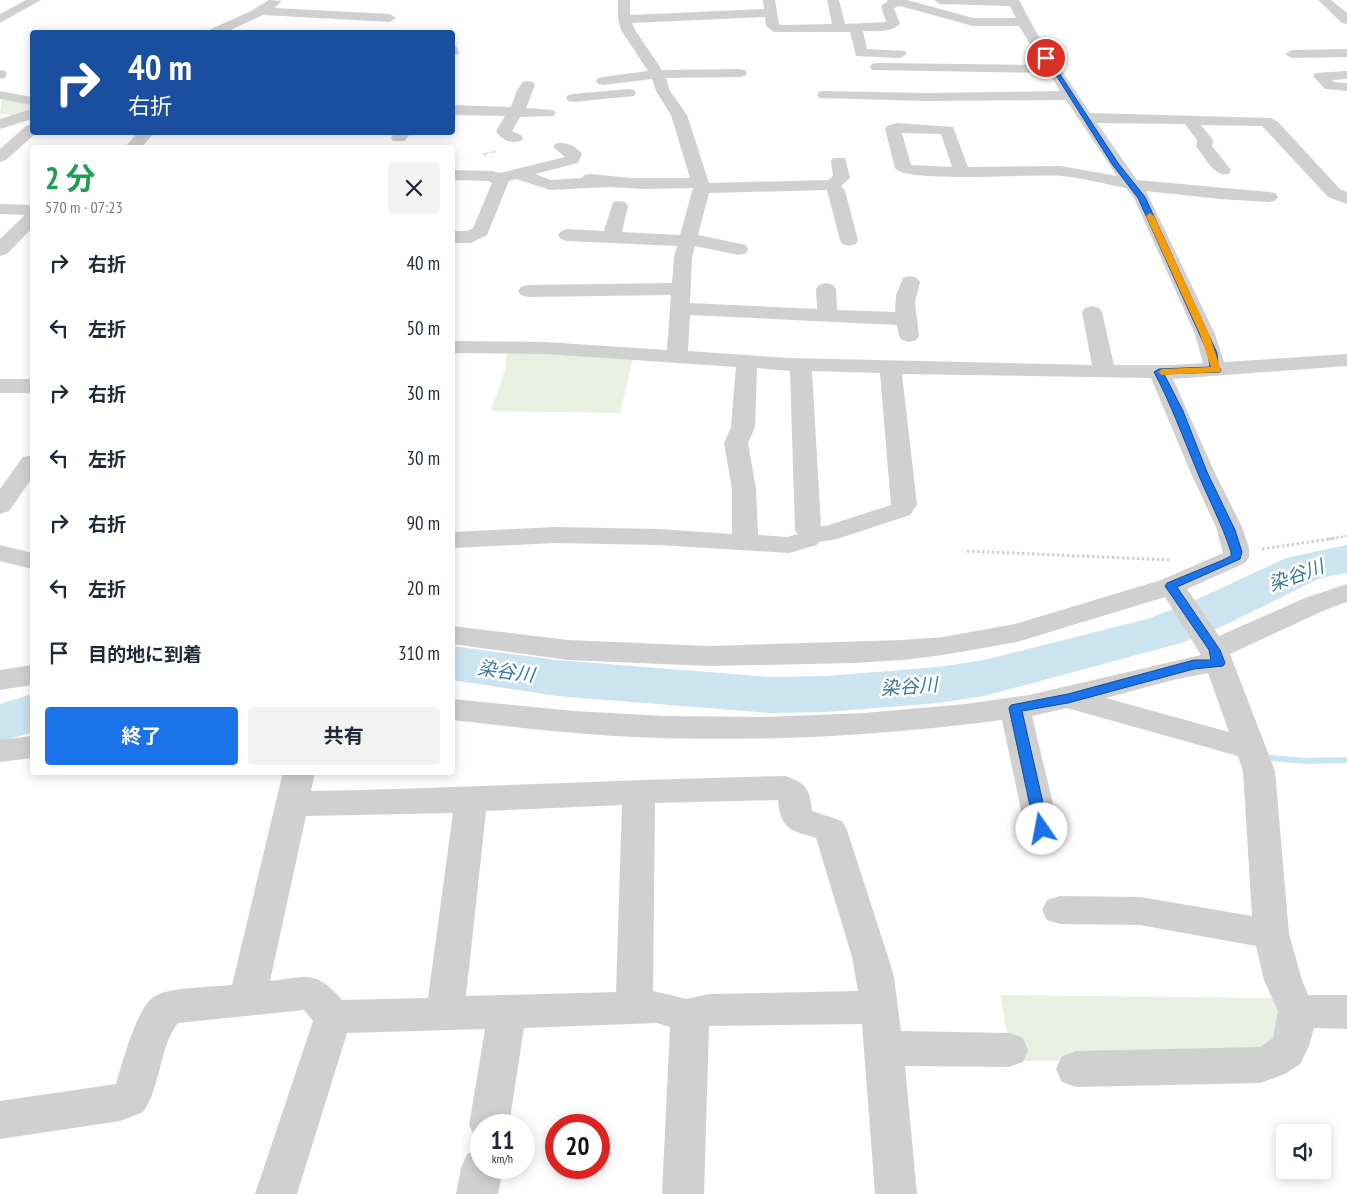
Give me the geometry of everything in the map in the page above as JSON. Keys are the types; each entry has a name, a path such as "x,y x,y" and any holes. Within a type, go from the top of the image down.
{"street":[{"path":"0,19 35,0"},
{"path":"220,30 261,11 277,0"},
{"path":"624,0 624,19 628,30 680,117 701,185 683,257 677,357"},
{"path":"834,0 840,28"},
{"path":"940,0 1014,1 1029,32 1053,69 1130,183 1142,197 1207,341 1216,370"},
{"path":"624,19 770,7 775,29 880,28 892,25 887,6 895,1 973,22 1025,22"},
{"path":"1328,3 1347,6"},
{"path":"1328,3 1347,20"},
{"path":"0,10 17,10"},
{"path":"261,11 390,18"},
{"path":"856,28 861,52 959,55 964,68"},
{"path":"1292,54 1347,53"},
{"path":"877,67 1053,69"},
{"path":"573,98 661,83 740,73"},
{"path":"1347,75 1320,76 1330,86 1347,87"},
{"path":"603,81 661,83"},
{"path":"515,138 507,135 504,131 514,111 518,108 524,90 528,85"},
{"path":"0,95 30,100"},
{"path":"824,95 926,97 1071,95"},
{"path":"455,110 548,113"},
{"path":"0,124 30,115"},
{"path":"1087,118 1258,120 1270,123 1334,194 1347,199"},
{"path":"1189,119 1205,140 1204,146 1223,170"},
{"path":"0,157 30,131"},
{"path":"135,145 144,135"},
{"path":"497,179 572,160 574,154 561,147"},
{"path":"590,179 607,182 701,185 832,185 842,178 839,161"},
{"path":"962,172 1061,171 1197,192 1269,197"},
{"path":"517,174 550,185 607,182"},
{"path":"455,175 492,176 501,181 481,232 462,237 464,258"},
{"path":"832,185 836,191 849,240"},
{"path":"612,237 619,206"},
{"path":"0,209 30,210"},
{"path":"574,214 564,241 612,237 687,240 704,241 739,249"},
{"path":"0,250 30,220"},
{"path":"680,309 826,315 907,329 906,292 910,282"},
{"path":"528,291 681,289"},
{"path":"826,289 826,315"},
{"path":"1092,312 1104,371"},
{"path":"455,347 545,348 801,365 1159,372 1216,370 1347,360"},
{"path":"745,542 744,489 736,443 743,427 747,362"},
{"path":"801,365 807,521 808,530 812,534 828,534 901,510 904,506 890,367"},
{"path":"455,635 568,650 700,656 854,653 903,650 943,646 1016,633 1227,562 1236,557 1237,552 1230,530 1202,472 1178,411 1159,372"},
{"path":"0,386 30,386"},
{"path":"0,506 30,465"},
{"path":"455,540 556,535 658,537 789,545 808,539 812,534"},
{"path":"0,553 30,560"},
{"path":"1076,1069 1260,1065 1274,1062 1288,1052 1292,1044 1297,1011 1284,980 1271,934 1259,772 1214,651 1174,579"},
{"path":"455,709 578,722 702,727 819,726 927,718 1015,708 1068,698 1183,667 1201,664 1214,651 1315,604 1347,593"},
{"path":"0,680 30,675"},
{"path":"1068,698 1227,743 1251,747"},
{"path":"1015,708 1042,829"},
{"path":"0,751 30,747"},
{"path":"247,1001 295,788 472,800 639,792 785,788 794,796 796,815 800,820 830,830 870,957 875,977 884,1048 896,1194"},
{"path":"634,1007 639,792"},
{"path":"445,1013 472,800"},
{"path":"1060,910 1140,911 1271,934"},
{"path":"0,1120 120,1102 129,1098 134,1092 150,1036 160,1016 168,1008 310,993 334,1017 634,1007 657,1007 690,1016"},
{"path":"684,1194 690,1016 695,1012 709,1010 878,1007"},
{"path":"1297,1011 1347,1012"},
{"path":"490,1114 507,1012"},
{"path":"276,1194 311,1081 334,1017"},
{"path":"884,1048 1009,1050"},
{"path":"478,1194 480,1179"}],"path":[{"path":"1237,552 1347,536"},
{"path":"967,551 1174,579"}],"green space":[{"path":"2,97 30,103 30,113 15,117 9,114 0,114"},
{"path":"506,350 633,359 620,413 491,411 506,367"},
{"path":"1000,995 1275,998 1287,1022 1280,1049 1250,1060 1013,1061"}],"waterway":[{"name":"染谷川","path":"455,663 557,678 770,695 826,694 938,685 984,678 1163,631 1205,615 1303,568 1347,559"},
{"name":"染谷川","path":"0,723 30,714"},
{"path":"1263,757 1305,761 1347,760"}],"slow traffic":[{"path":"1150,216 1165,245 1204,334 1212,353 1213,365 1216,370 1162,372"}],"route":[{"path":"1042,829 1015,708 1068,698 1194,664 1219,663 1214,650 1170,586 1227,562 1236,557 1237,552 1230,530 1202,472 1178,411 1159,372 1216,370 1213,365 1212,353 1142,197 1116,164 1046,58"}]}
